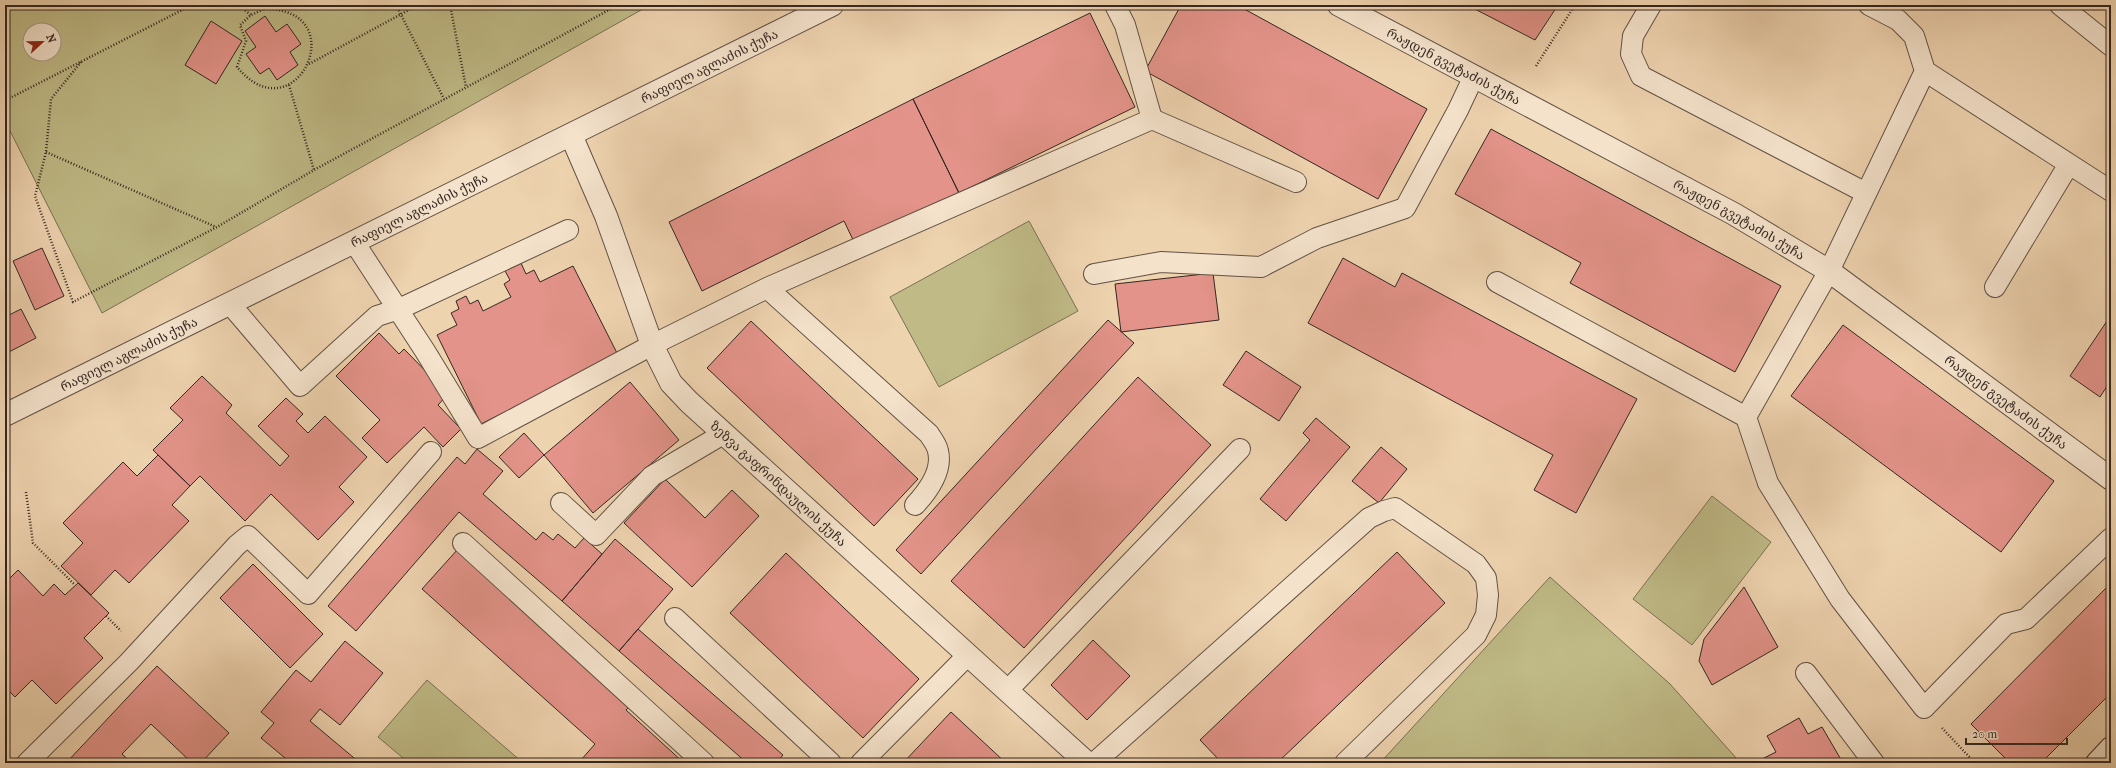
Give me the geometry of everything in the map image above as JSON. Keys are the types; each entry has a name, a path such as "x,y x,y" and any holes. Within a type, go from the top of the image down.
{"street":[{"name":"რაფიელ აგლაძის ქუჩა","path":"5,416 832,5"},
{"name":"რაჟდენ გვეტაძის ქუჩა","path":"1339,5 1734,214 1829,272 2111,479"},
{"name":"ზეზვა გაფრინდაულის ქუჩა","path":"570,135 606,216 652,345 671,383 723,434 1007,691 1081,761"},
{"path":"2097,763 2111,748"}],"lane":[{"path":"1115,5 1125,25 1152,119"},
{"path":"1650,5 1633,36 1631,54 1641,76 1866,193"},
{"path":"1869,5 1898,20 1914,36 1925,71 2111,192"},
{"path":"2065,7 2111,46"},
{"path":"1746,417 1829,272 1925,71"},
{"path":"1094,274 1161,262 1261,267 1317,238 1405,208 1458,110 1474,76"},
{"path":"354,242 399,309 478,438 652,345 767,288 1152,119 1296,182"},
{"path":"1996,288 2069,164"},
{"path":"230,304 300,386 377,316 399,309 568,230"},
{"path":"1497,282 1746,417 1768,483 1840,599 1924,708 2006,624 2026,619 2111,538"},
{"path":"767,288 929,434 938,450 938,468 926,493 915,505"},
{"path":"561,503 596,535 652,476 723,434"},
{"path":"1007,691 1240,449"},
{"path":"27,763 129,662 237,545 248,536 308,594 431,452"},
{"path":"1081,761 1369,518 1384,510 1395,508 1476,564 1486,578 1488,595 1486,615 1476,635 1345,763"},
{"path":"463,543 704,763"},
{"path":"675,618 831,763"},
{"path":"862,763 968,656"},
{"path":"1806,673 1874,763"}],"path":[{"path":"5,12 12,5"},
{"path":"5,92 8,99 192,5"},
{"path":"238,5 251,15"},
{"path":"396,5 444,99"},
{"path":"309,64 312,49 310,34 302,22 292,14 278,9 264,9 251,15 240,25 246,41 238,67 247,79 260,86 274,88 289,85 300,76 309,64 418,5"},
{"path":"450,5 466,87"},
{"path":"81,62 51,99 46,152 35,196 73,302 217,227 314,170 618,5"},
{"path":"1536,66 1575,5"},
{"path":"289,85 314,170"},
{"path":"46,152 217,227"},
{"path":"26,492 33,543 75,585"},
{"path":"1924,708 1975,763"}],"shaded area":[{"path":"5,5 650,5 102,313 5,121"},
{"path":"1029,221 1078,311 939,387 890,297"},
{"path":"1712,496 1771,542 1692,645 1633,599"},
{"path":"1550,577 1670,684 1738,760 1738,763 1380,763"},
{"path":"427,680 522,763 409,763 378,737"}],"building":[{"path":"1181,5 1237,5 1427,109 1378,199 1145,71"},
{"path":"1467,5 1558,5 1535,40"},
{"path":"1090,13 1135,107 959,193 913,99"},
{"path":"265,16 276,32 287,24 301,44 290,52 298,65 277,80 269,68 260,74 246,54 256,47 245,31"},
{"path":"211,21 242,41 216,84 185,65"},
{"path":"913,99 959,193 855,244 844,221 702,291 669,222"},
{"path":"1491,129 1781,286 1735,372 1570,283 1581,263 1455,194"},
{"path":"42,248 64,296 35,310 13,261"},
{"path":"1343,258 1395,287 1402,273 1637,399 1576,513 1534,490 1553,455 1308,323"},
{"path":"521,263 526,274 534,270 540,282 573,266 618,355 481,424 437,335 457,325 451,313 459,309 456,301 466,296 470,304 478,300 483,311 511,297 504,284 510,280 505,271"},
{"path":"1213,273 1219,320 1121,332 1115,284"},
{"path":"21,309 36,338 5,354 5,317"},
{"path":"2111,315 2111,380 2100,397 2070,376"},
{"path":"1108,320 1134,343 921,574 896,550"},
{"path":"751,321 918,479 874,526 707,368"},
{"path":"1843,325 2054,481 2001,552 1791,396"},
{"path":"379,333 399,354 404,349 448,394 438,405 461,429 443,447 424,427 387,463 362,438 380,420 336,376"},
{"path":"1246,351 1301,387 1279,421 1223,385"},
{"path":"202,376 232,405 226,413 280,466 289,456 258,426 286,398 303,414 296,421 308,433 325,416 367,457 339,487 354,502 318,540 271,494 245,521 200,476 190,486 153,450 183,420 170,408"},
{"path":"1138,377 1211,445 1024,648 951,581"},
{"path":"630,382 679,440 593,513 544,455"},
{"path":"1316,418 1350,447 1286,521 1260,499 1310,440 1303,433"},
{"path":"524,433 544,455 519,478 499,457"},
{"path":"1381,447 1407,469 1379,503 1352,481"},
{"path":"477,449 503,471 483,494 536,540 543,532 553,540 558,534 575,548 584,538 602,554 562,601 459,512 356,631 328,606 457,457 465,464"},
{"path":"158,455 190,486 172,505 189,521 129,583 115,570 91,595 61,566 83,543 63,523 123,462 137,476"},
{"path":"665,479 705,518 732,490 759,516 692,587 624,523"},
{"path":"615,539 673,589 619,651 562,601"},
{"path":"458,549 631,705 626,710 684,763 584,763 581,760 595,744 422,589"},
{"path":"1397,552 1445,603 1277,763 1222,763 1200,740"},
{"path":"786,553 919,679 863,738 730,613"},
{"path":"253,564 323,634 290,668 220,598"},
{"path":"18,570 43,596 54,584 65,595 78,583 109,613 84,638 103,658 56,704 32,680 15,697 5,687 5,577 8,580"},
{"path":"2111,583 2111,693 2041,763 2010,763 1971,724"},
{"path":"1744,587 1778,647 1712,685 1699,661 1704,639"},
{"path":"638,629 783,755 776,763 747,763 619,651"},
{"path":"1093,640 1130,676 1087,720 1051,685"},
{"path":"345,641 383,673 340,725 320,709 310,721 360,763 291,763 261,738 274,723 261,712 296,670 311,682"},
{"path":"157,666 229,733 201,763 192,763 151,724 122,754 132,763 66,763"},
{"path":"951,712 1006,763 903,763"},
{"path":"1799,718 1808,734 1822,727 1843,763 1766,763 1764,758 1776,752 1767,736"}]}
